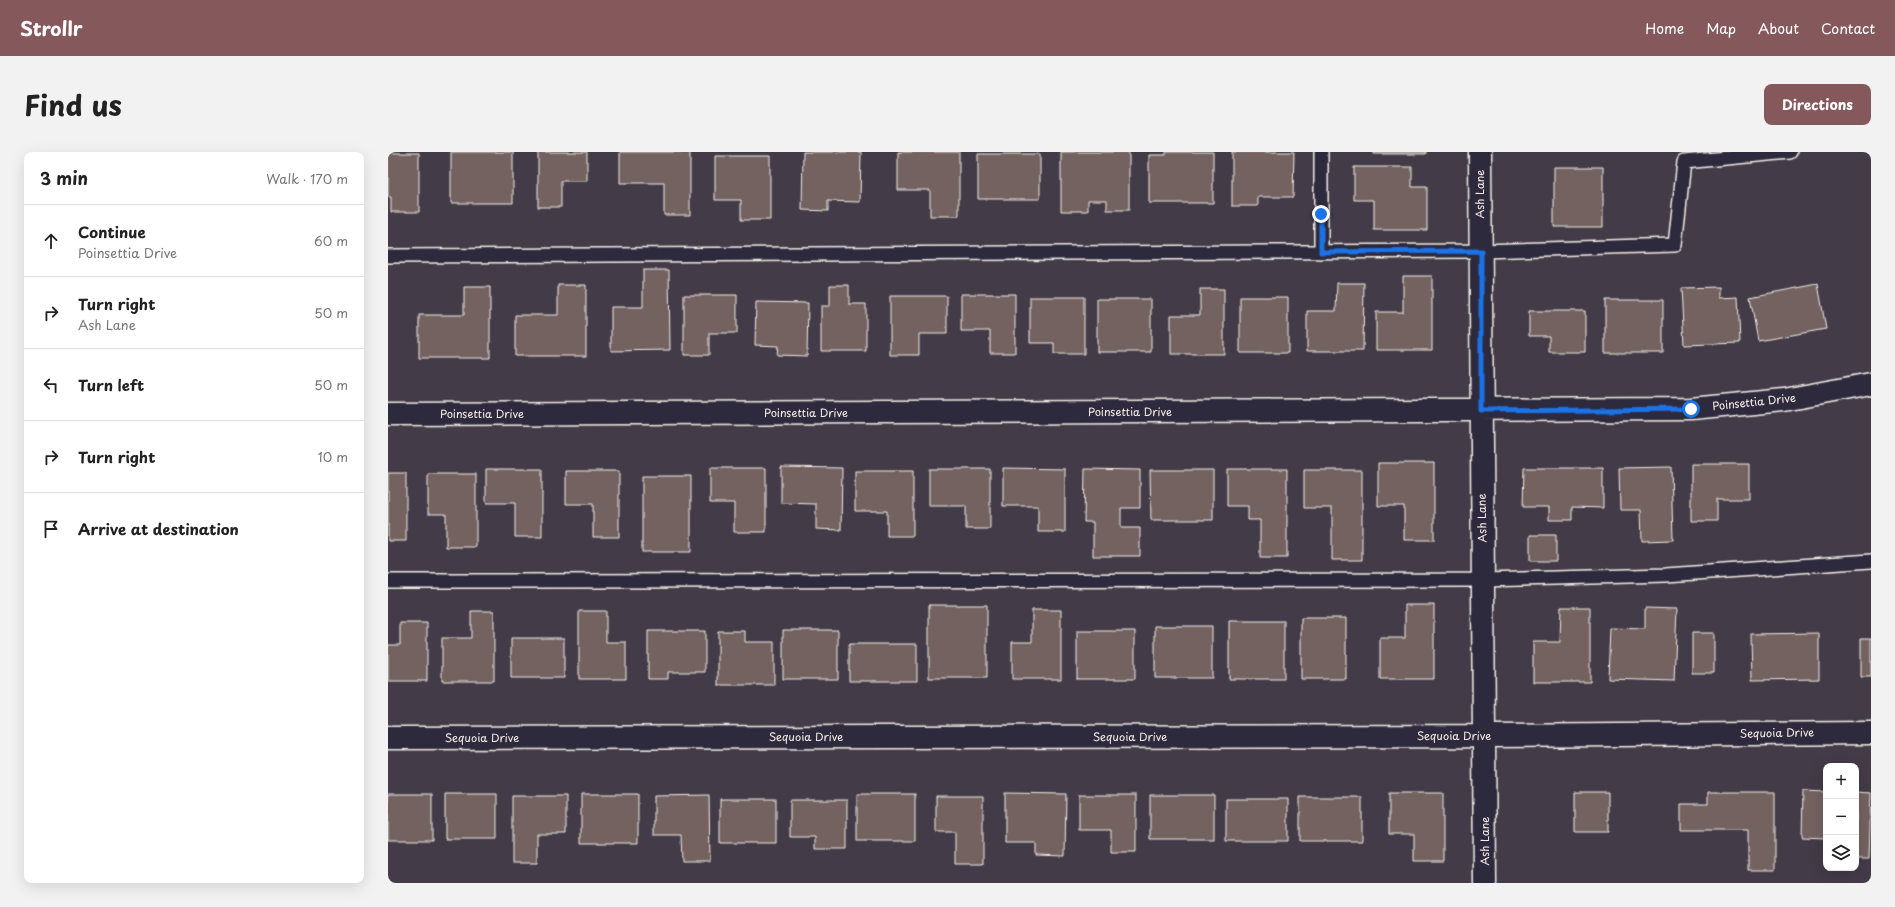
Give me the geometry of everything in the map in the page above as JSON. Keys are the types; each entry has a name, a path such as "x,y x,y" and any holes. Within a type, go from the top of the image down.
{"street":[{"name":"Ash Lane","path":"1480,152 1485,883"},
{"name":"Poinsettia Drive","path":"388,414 1691,409 1784,400 1871,384"},
{"name":"Sequoia Drive","path":"388,738 1485,736 1871,733"}],"lane":[{"path":"1321,152 1321,252"},
{"path":"388,256 1481,251 1675,245 1684,162 1790,152"},
{"path":"388,581 1483,580 1666,575 1871,561"}],"building":[{"path":"451,152 513,152 513,203 451,203"},
{"path":"538,152 587,152 587,181 561,181 561,207 538,207"},
{"path":"620,152 690,152 690,215 664,215 664,183 620,183"},
{"path":"803,152 861,152 860,202 828,201 828,211 802,210"},
{"path":"898,152 959,152 959,216 930,216 930,190 898,190"},
{"path":"1061,152 1129,152 1129,210 1107,210 1107,200 1088,200 1088,211 1061,211"},
{"path":"1166,152 1213,152 1213,203 1149,203 1149,155 1166,155"},
{"path":"1232,152 1294,152 1293,197 1258,197 1258,206 1232,206"},
{"path":"1374,152 1426,152 1426,154 1374,154"},
{"path":"388,153 419,153 419,212 391,212 391,197 388,197"},
{"path":"978,154 1040,154 1040,199 978,199"},
{"path":"715,156 770,156 770,220 741,220 741,200 715,200"},
{"path":"1354,167 1412,167 1412,187 1427,187 1427,230 1374,230 1374,200 1354,200"},
{"path":"1554,167 1603,167 1603,227 1554,227"},
{"path":"643,270 669,270 670,350 611,351 611,307 643,307"},
{"path":"1403,276 1432,276 1432,350 1376,350 1376,312 1403,312"},
{"path":"1337,283 1364,283 1363,351 1307,351 1307,311 1336,311"},
{"path":"1818,284 1826,329 1758,341 1750,297"},
{"path":"558,285 586,285 586,356 515,356 515,315 558,315"},
{"path":"830,285 849,285 849,304 866,304 866,351 821,351 821,306 830,306"},
{"path":"464,287 490,287 490,358 419,358 419,315 464,315"},
{"path":"1719,287 1719,298 1738,297 1740,343 1684,345 1681,288"},
{"path":"1200,289 1224,289 1224,354 1171,354 1171,315 1200,315"},
{"path":"961,294 1015,294 1015,353 990,353 990,331 961,331"},
{"path":"684,295 737,295 737,333 709,333 709,355 684,355"},
{"path":"890,296 947,296 947,334 919,334 919,355 890,355"},
{"path":"1030,297 1084,297 1084,354 1054,354 1054,343 1030,343"},
{"path":"1240,297 1288,297 1288,353 1240,353"},
{"path":"1097,299 1151,299 1151,352 1097,352"},
{"path":"1605,300 1663,300 1663,353 1605,353"},
{"path":"756,302 808,303 807,356 777,355 778,346 755,345"},
{"path":"1529,311 1585,311 1585,352 1549,352 1549,336 1529,336"},
{"path":"1378,463 1434,463 1434,540 1404,540 1404,506 1378,506"},
{"path":"1691,464 1749,464 1749,499 1717,499 1717,521 1691,521"},
{"path":"781,467 842,468 841,530 816,529 816,504 781,503"},
{"path":"1671,467 1673,540 1642,541 1641,510 1620,510 1619,468"},
{"path":"710,468 766,468 766,532 734,532 734,503 710,503"},
{"path":"1003,468 1065,469 1065,532 1038,532 1038,506 1003,506"},
{"path":"1524,468 1603,468 1603,508 1572,507 1572,520 1549,520 1549,507 1523,507"},
{"path":"486,469 542,469 542,537 515,537 515,503 486,503"},
{"path":"929,469 990,469 990,529 966,529 966,506 929,506"},
{"path":"1085,469 1140,470 1140,508 1121,508 1121,528 1140,528 1140,556 1093,556 1093,522 1084,522"},
{"path":"1227,469 1287,469 1287,558 1260,558 1260,520 1248,520 1248,506 1227,506"},
{"path":"1150,470 1213,470 1213,520 1151,520"},
{"path":"1304,470 1362,470 1362,560 1332,560 1332,508 1304,508"},
{"path":"566,471 619,471 619,537 593,537 593,504 566,504"},
{"path":"855,471 913,471 913,536 887,536 887,511 855,511"},
{"path":"388,473 406,473 406,541 388,541"},
{"path":"428,474 476,474 476,547 446,547 446,514 428,514"},
{"path":"642,476 691,476 691,552 642,552"},
{"path":"1530,535 1556,535 1556,561 1530,561"},
{"path":"929,605 987,605 987,678 929,678"},
{"path":"1405,605 1434,605 1434,679 1380,679 1380,638 1405,638"},
{"path":"1561,607 1590,607 1590,682 1533,682 1533,642 1560,642"},
{"path":"1645,608 1677,609 1674,681 1608,679 1610,628 1645,629"},
{"path":"1032,610 1061,610 1061,679 1012,679 1012,642 1032,642"},
{"path":"471,611 494,611 494,681 442,681 442,638 471,638"},
{"path":"579,611 606,611 606,642 626,642 626,679 579,679"},
{"path":"1301,618 1346,618 1346,679 1301,679"},
{"path":"1229,621 1284,621 1284,679 1229,679"},
{"path":"400,623 427,623 427,681 388,681 388,645 400,645"},
{"path":"1155,626 1212,626 1212,678 1155,678"},
{"path":"783,630 838,630 838,679 783,679"},
{"path":"648,631 705,631 705,672 668,672 668,679 648,679"},
{"path":"718,631 745,631 745,642 774,642 774,685 718,685"},
{"path":"1077,631 1135,631 1135,679 1077,679"},
{"path":"1692,633 1714,633 1714,673 1692,673"},
{"path":"1819,633 1819,679 1752,680 1751,634"},
{"path":"511,638 564,638 564,678 511,678"},
{"path":"1861,638 1871,638 1871,677 1861,677"},
{"path":"849,644 917,644 917,681 849,681"},
{"path":"1803,791 1823,792 1823,838 1802,837"},
{"path":"1575,792 1608,792 1608,832 1575,832"},
{"path":"1708,792 1775,792 1775,870 1748,870 1748,830 1681,830 1681,804 1708,804"},
{"path":"1859,792 1871,793 1869,859 1859,859"},
{"path":"1005,793 1066,794 1065,856 1036,855 1036,843 1005,843"},
{"path":"1389,793 1443,793 1443,861 1414,861 1414,834 1389,834"},
{"path":"388,794 432,794 432,840 388,840"},
{"path":"445,794 497,794 497,839 445,839"},
{"path":"581,794 638,794 638,843 581,843"},
{"path":"857,794 915,794 915,841 857,841"},
{"path":"709,795 710,861 682,861 681,835 654,835 654,796"},
{"path":"1079,795 1136,795 1136,852 1111,852 1111,830 1079,830"},
{"path":"1150,795 1214,795 1214,839 1150,839"},
{"path":"512,796 566,796 566,834 537,834 537,863 512,863"},
{"path":"936,796 983,796 983,864 955,864 955,832 936,832"},
{"path":"1300,797 1362,797 1362,841 1300,841"},
{"path":"720,799 776,799 776,843 720,843"},
{"path":"1226,799 1288,799 1288,841 1226,841"},
{"path":"790,800 847,800 847,849 815,849 815,837 790,837"}],"route":[{"path":"1321,214 1321,252 1481,251 1481,411 1691,409"}]}
